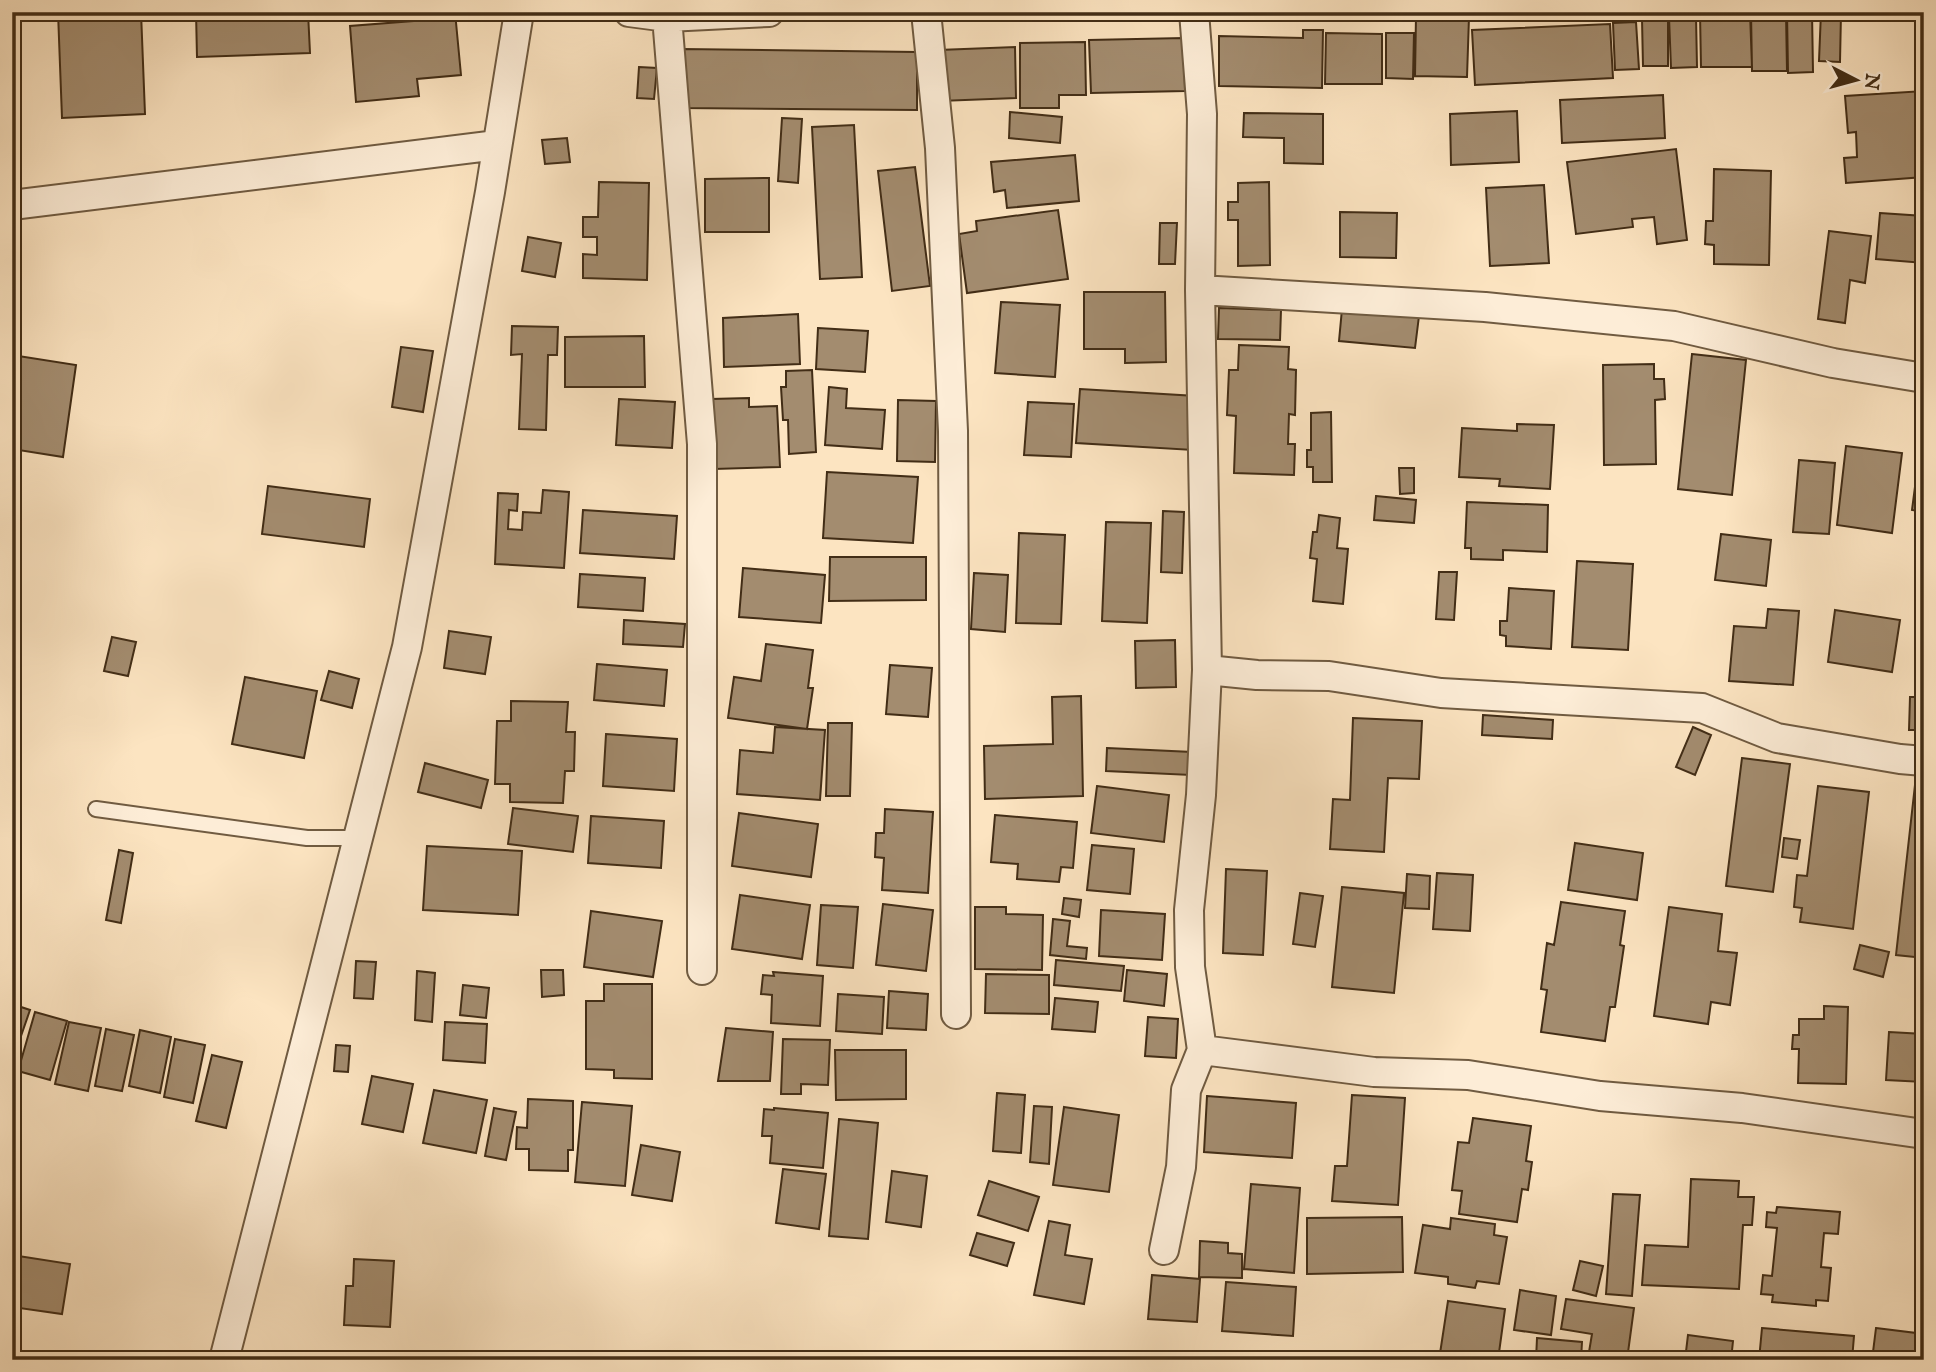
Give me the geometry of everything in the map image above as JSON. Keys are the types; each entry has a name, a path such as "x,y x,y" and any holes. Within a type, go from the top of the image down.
{"street":[{"path":"224,1360 407,647 519,12"},
{"path":"629,12 769,12"},
{"path":"926,12 940,148 953,431 956,1014"},
{"path":"1164,1250 1181,1167 1186,1090 1202,1050 1190,967 1189,910 1201,795 1207,670 1200,290 1202,114 1194,12"},
{"path":"651,14 702,444 702,970"},
{"path":"12,205 497,145"},
{"path":"1200,290 1485,307 1674,326 1833,363 1924,378"},
{"path":"1207,670 1257,675 1329,676 1441,693 1702,708 1777,738 1924,761"},
{"path":"1202,1050 1374,1072 1468,1075 1600,1096 1742,1108 1924,1134"}],"lane":[{"path":"96,809 307,838 359,838"}],"building":[{"path":"58,12 141,12 145,114 62,118"},
{"path":"196,12 308,12 310,53 197,57"},
{"path":"413,12 455,12 461,75 417,79 419,96 356,102 350,26 413,21"},
{"path":"1750,12 1752,67 1701,67 1700,13"},
{"path":"1751,12 1786,12 1787,71 1752,71"},
{"path":"1787,12 1812,12 1813,72 1788,73"},
{"path":"1821,12 1841,13 1840,62 1819,61"},
{"path":"1416,16 1469,17 1467,77 1415,76"},
{"path":"1696,16 1697,67 1671,68 1669,17"},
{"path":"1642,19 1668,19 1668,66 1643,66"},
{"path":"1636,22 1639,69 1615,70 1613,23"},
{"path":"1610,24 1613,78 1475,85 1472,30"},
{"path":"1303,30 1323,30 1322,88 1219,86 1219,36 1303,38"},
{"path":"1326,33 1382,34 1382,84 1325,84"},
{"path":"1386,33 1414,33 1413,79 1386,78"},
{"path":"1184,38 1185,91 1091,93 1089,40"},
{"path":"1085,42 1086,95 1059,95 1059,108 1020,108 1020,43"},
{"path":"1015,47 1016,98 940,101 939,50"},
{"path":"682,49 917,52 917,110 681,108"},
{"path":"639,67 657,68 654,99 637,98"},
{"path":"1924,91 1924,177 1846,183 1844,158 1857,157 1856,132 1848,133 1845,96"},
{"path":"1663,95 1665,138 1562,143 1560,100"},
{"path":"1517,111 1519,162 1451,165 1450,114"},
{"path":"1010,112 1062,117 1060,143 1009,138"},
{"path":"1244,113 1323,114 1323,164 1284,163 1284,138 1243,137"},
{"path":"782,118 802,119 798,183 778,181"},
{"path":"854,125 862,277 820,279 812,127"},
{"path":"567,138 570,162 545,164 542,140"},
{"path":"1676,149 1687,240 1657,244 1654,217 1632,219 1633,227 1576,234 1567,162"},
{"path":"1075,155 1079,201 1007,208 1005,190 994,192 991,162"},
{"path":"915,167 930,286 892,291 878,171"},
{"path":"1714,169 1771,171 1769,265 1714,264 1714,245 1705,244 1706,221 1713,221"},
{"path":"769,178 769,232 705,232 705,179"},
{"path":"599,182 649,183 647,280 583,278 583,254 597,255 597,237 583,237 583,217 598,217"},
{"path":"1269,182 1270,265 1238,266 1238,220 1228,220 1228,202 1238,202 1238,183"},
{"path":"1544,185 1549,263 1490,266 1486,188"},
{"path":"1058,210 1068,279 967,293 959,234 977,231 976,221"},
{"path":"1340,212 1397,213 1396,258 1340,257"},
{"path":"1880,213 1924,216 1924,263 1876,259"},
{"path":"1160,223 1177,223 1175,264 1159,264"},
{"path":"1829,231 1871,236 1865,283 1850,280 1845,323 1818,319"},
{"path":"528,237 561,243 555,277 522,271"},
{"path":"1084,292 1165,292 1166,362 1125,363 1125,349 1084,349"},
{"path":"1001,302 1060,305 1055,377 995,373"},
{"path":"1219,308 1281,310 1280,340 1218,339"},
{"path":"1342,309 1419,316 1415,348 1339,341"},
{"path":"798,314 800,364 724,367 723,318"},
{"path":"512,326 558,327 557,355 548,355 546,430 519,429 522,354 511,355"},
{"path":"818,328 868,331 865,372 816,369"},
{"path":"644,336 645,387 565,387 565,337"},
{"path":"1239,345 1289,347 1288,369 1296,370 1295,415 1289,414 1288,444 1295,444 1294,475 1234,473 1236,416 1227,415 1229,370 1238,370"},
{"path":"401,347 433,351 423,412 392,407"},
{"path":"1692,354 1746,360 1732,495 1678,489"},
{"path":"12,355 76,365 63,457 12,449"},
{"path":"1654,364 1654,379 1664,379 1665,399 1655,400 1656,464 1604,465 1603,365"},
{"path":"812,370 816,452 789,454 788,420 783,420 781,387 786,387 786,371"},
{"path":"829,387 847,389 846,408 885,410 882,449 825,445"},
{"path":"1080,389 1196,396 1193,450 1076,443"},
{"path":"749,398 749,407 777,406 780,467 714,469 711,399"},
{"path":"619,399 675,402 672,448 616,445"},
{"path":"898,400 936,401 935,462 897,461"},
{"path":"1028,402 1074,404 1071,457 1024,455"},
{"path":"1331,412 1332,482 1313,482 1313,467 1307,467 1307,450 1311,450 1311,413"},
{"path":"1517,424 1554,425 1550,489 1499,486 1500,479 1459,477 1462,428 1517,431"},
{"path":"1924,433 1924,512 1912,510"},
{"path":"1846,446 1902,453 1892,533 1837,525"},
{"path":"1799,460 1835,463 1829,534 1793,532"},
{"path":"1399,468 1414,468 1414,493 1400,494"},
{"path":"827,472 918,477 913,543 823,538"},
{"path":"268,486 370,499 364,547 262,534"},
{"path":"543,490 569,492 564,568 495,564 498,493 518,494 517,511 509,510 508,529 522,530 523,512 541,513"},
{"path":"1376,496 1416,500 1414,523 1374,520"},
{"path":"1467,502 1548,505 1547,552 1503,550 1503,560 1471,559 1471,548 1465,548"},
{"path":"583,510 677,516 674,559 580,553"},
{"path":"1163,511 1184,512 1182,573 1161,572"},
{"path":"1319,515 1340,518 1337,548 1348,549 1343,604 1313,601 1317,559 1310,558 1313,532 1317,532"},
{"path":"1106,522 1151,523 1147,623 1102,621"},
{"path":"1019,533 1065,535 1061,624 1016,623"},
{"path":"1721,534 1771,540 1766,586 1715,580"},
{"path":"830,557 926,557 926,600 829,601"},
{"path":"1577,561 1633,564 1628,650 1572,647"},
{"path":"743,568 825,575 821,623 739,617"},
{"path":"1439,572 1457,572 1454,620 1436,619"},
{"path":"974,573 1008,575 1005,632 971,629"},
{"path":"580,574 645,578 643,611 578,607"},
{"path":"1509,588 1554,591 1551,649 1506,646 1506,636 1500,635 1500,621 1507,621"},
{"path":"1768,609 1799,611 1793,685 1729,681 1734,626 1766,628"},
{"path":"1835,610 1900,620 1892,672 1828,662"},
{"path":"624,620 685,624 683,647 623,644"},
{"path":"449,631 491,637 485,674 444,668"},
{"path":"112,637 136,642 128,676 104,671"},
{"path":"1175,640 1176,687 1136,688 1135,641"},
{"path":"766,644 813,650 808,688 813,688 807,729 728,718 734,677 761,681"},
{"path":"597,664 667,670 664,706 594,700"},
{"path":"890,665 932,668 928,717 886,714"},
{"path":"329,671 359,679 352,708 321,700"},
{"path":"245,677 317,691 304,758 232,744"},
{"path":"1081,696 1083,796 985,799 984,746 1053,744 1052,697"},
{"path":"1910,697 1924,697 1924,730 1909,730"},
{"path":"511,701 568,702 566,732 575,732 574,771 565,771 563,803 510,802 510,784 495,784 497,721 511,721"},
{"path":"1483,715 1553,720 1552,739 1482,735"},
{"path":"1353,718 1422,721 1419,779 1388,778 1384,852 1330,849 1333,799 1350,800"},
{"path":"828,723 852,723 850,796 826,796"},
{"path":"775,727 825,730 820,800 737,794 740,750 773,753"},
{"path":"1693,727 1711,735 1695,775 1676,767"},
{"path":"606,734 677,739 674,791 603,786"},
{"path":"1107,748 1192,752 1191,775 1106,771"},
{"path":"1742,758 1790,764 1773,892 1726,886"},
{"path":"425,763 488,780 481,808 418,792"},
{"path":"1916,776 1924,776 1924,958 1896,955"},
{"path":"1097,786 1169,795 1164,842 1091,833"},
{"path":"1818,786 1869,792 1853,929 1800,922 1802,908 1794,907 1797,875 1807,876"},
{"path":"513,808 578,816 573,852 508,844"},
{"path":"885,809 933,812 928,893 882,890 884,858 875,857 876,833 884,833"},
{"path":"739,813 818,824 811,877 732,866"},
{"path":"995,815 1077,822 1073,868 1061,867 1059,882 1017,879 1018,864 991,862"},
{"path":"591,816 664,821 661,868 588,863"},
{"path":"1784,838 1800,840 1797,859 1782,857"},
{"path":"1575,843 1643,853 1637,900 1568,890"},
{"path":"1092,845 1134,849 1130,894 1087,890"},
{"path":"427,846 522,851 518,915 423,910"},
{"path":"119,850 133,853 121,923 106,920"},
{"path":"1226,869 1267,871 1263,955 1223,953"},
{"path":"1437,873 1473,875 1470,931 1433,929"},
{"path":"1407,874 1430,876 1429,909 1405,908"},
{"path":"1342,887 1404,893 1394,993 1332,987"},
{"path":"1300,893 1323,896 1315,947 1293,944"},
{"path":"740,895 810,905 802,959 732,949"},
{"path":"1064,898 1081,900 1079,917 1062,914"},
{"path":"1561,902 1625,911 1620,945 1624,946 1615,1007 1610,1007 1605,1041 1541,1032 1547,990 1541,989 1547,943 1554,945"},
{"path":"883,904 933,910 926,971 876,965"},
{"path":"821,905 858,907 853,968 817,965"},
{"path":"975,907 1006,907 1006,914 1043,915 1042,970 975,969"},
{"path":"1669,907 1722,914 1718,951 1737,953 1730,1005 1711,1002 1708,1024 1654,1016"},
{"path":"1101,910 1165,914 1162,960 1099,956"},
{"path":"591,911 662,921 653,977 584,967"},
{"path":"1053,919 1070,921 1067,946 1087,948 1086,959 1050,955"},
{"path":"1860,945 1889,952 1883,977 1854,969"},
{"path":"1056,960 1124,966 1121,991 1054,985"},
{"path":"356,961 376,962 373,999 354,998"},
{"path":"541,970 563,970 564,995 542,997"},
{"path":"1127,970 1167,974 1164,1006 1124,1001"},
{"path":"417,971 435,973 432,1022 415,1020"},
{"path":"773,972 823,976 820,1026 771,1023 772,995 761,994 763,975 774,976"},
{"path":"986,974 1049,975 1049,1014 985,1013"},
{"path":"604,984 652,984 652,1079 614,1078 614,1070 586,1069 586,1001 604,1001"},
{"path":"463,985 489,988 486,1018 460,1015"},
{"path":"889,991 928,994 926,1030 887,1028"},
{"path":"838,994 884,997 882,1034 836,1031"},
{"path":"1055,998 1098,1002 1095,1032 1052,1029"},
{"path":"12,1004 30,1010 12,1062"},
{"path":"1824,1006 1848,1007 1846,1084 1798,1083 1799,1049 1792,1049 1793,1035 1799,1035 1799,1019 1824,1019"},
{"path":"35,1012 67,1021 50,1080 18,1071"},
{"path":"1148,1017 1178,1019 1176,1058 1145,1056"},
{"path":"69,1022 101,1028 88,1091 55,1084"},
{"path":"445,1022 487,1024 485,1063 443,1060"},
{"path":"726,1028 773,1032 770,1081 718,1081"},
{"path":"106,1029 134,1035 122,1091 95,1086"},
{"path":"140,1030 171,1037 160,1093 129,1086"},
{"path":"1889,1032 1924,1034 1924,1082 1886,1080"},
{"path":"175,1039 205,1045 193,1103 164,1097"},
{"path":"783,1039 830,1040 828,1085 801,1084 801,1094 781,1094"},
{"path":"336,1045 350,1046 348,1072 334,1071"},
{"path":"835,1050 906,1050 906,1099 836,1100"},
{"path":"212,1055 242,1062 226,1128 196,1121"},
{"path":"372,1076 413,1084 403,1132 362,1124"},
{"path":"434,1090 487,1100 476,1153 423,1143"},
{"path":"997,1093 1025,1095 1021,1153 993,1151"},
{"path":"1352,1095 1405,1098 1398,1205 1332,1201 1335,1166 1347,1166"},
{"path":"1207,1096 1296,1103 1292,1158 1204,1152"},
{"path":"528,1099 573,1101 573,1150 568,1150 568,1171 529,1170 529,1149 516,1149 517,1127 527,1128"},
{"path":"582,1102 632,1106 625,1186 575,1182"},
{"path":"1034,1106 1052,1107 1049,1164 1030,1162"},
{"path":"1064,1107 1119,1115 1109,1192 1053,1185"},
{"path":"494,1108 516,1112 506,1160 485,1156"},
{"path":"764,1109 828,1113 823,1168 770,1163 772,1136 762,1136"},
{"path":"1473,1118 1531,1126 1526,1161 1532,1162 1528,1190 1522,1189 1517,1222 1459,1214 1462,1191 1452,1190 1458,1142 1469,1143"},
{"path":"839,1119 878,1123 868,1239 829,1236"},
{"path":"641,1145 680,1152 672,1201 632,1195"},
{"path":"783,1169 826,1174 819,1229 776,1223"},
{"path":"892,1171 927,1176 921,1227 886,1222"},
{"path":"1691,1179 1739,1181 1738,1197 1754,1197 1752,1225 1743,1225 1739,1289 1642,1285 1645,1245 1688,1247"},
{"path":"989,1181 1039,1197 1028,1231 978,1215"},
{"path":"1251,1184 1300,1188 1294,1273 1244,1269"},
{"path":"1613,1194 1640,1195 1632,1296 1606,1294"},
{"path":"1777,1207 1840,1212 1838,1234 1824,1233 1821,1267 1831,1268 1828,1301 1816,1300 1816,1306 1772,1302 1773,1295 1761,1294 1763,1275 1772,1276 1777,1228 1766,1227 1767,1212 1776,1213"},
{"path":"1402,1217 1403,1272 1307,1274 1307,1218"},
{"path":"1451,1218 1495,1224 1494,1235 1507,1237 1499,1284 1477,1281 1475,1288 1448,1284 1448,1277 1415,1273 1423,1225 1450,1229"},
{"path":"1049,1221 1070,1225 1065,1255 1092,1259 1084,1304 1034,1295"},
{"path":"977,1233 1014,1243 1007,1266 970,1255"},
{"path":"1200,1241 1228,1243 1228,1253 1242,1254 1242,1278 1199,1277"},
{"path":"12,1255 70,1264 62,1314 12,1307"},
{"path":"354,1259 394,1261 390,1327 344,1325 346,1286 353,1286"},
{"path":"1580,1261 1603,1266 1596,1296 1573,1290"},
{"path":"1152,1275 1200,1279 1197,1322 1148,1319"},
{"path":"1226,1282 1296,1287 1293,1336 1222,1331"},
{"path":"1520,1290 1556,1296 1551,1335 1514,1330"},
{"path":"1566,1299 1634,1308 1627,1360 1588,1358 1592,1334 1561,1329"},
{"path":"1448,1301 1505,1309 1498,1360 1439,1360"},
{"path":"1762,1328 1854,1336 1852,1360 1759,1360"},
{"path":"1876,1328 1924,1334 1924,1360 1872,1360"},
{"path":"1688,1335 1733,1341 1731,1360 1685,1360"},
{"path":"1537,1338 1582,1342 1581,1360 1536,1360"}]}
